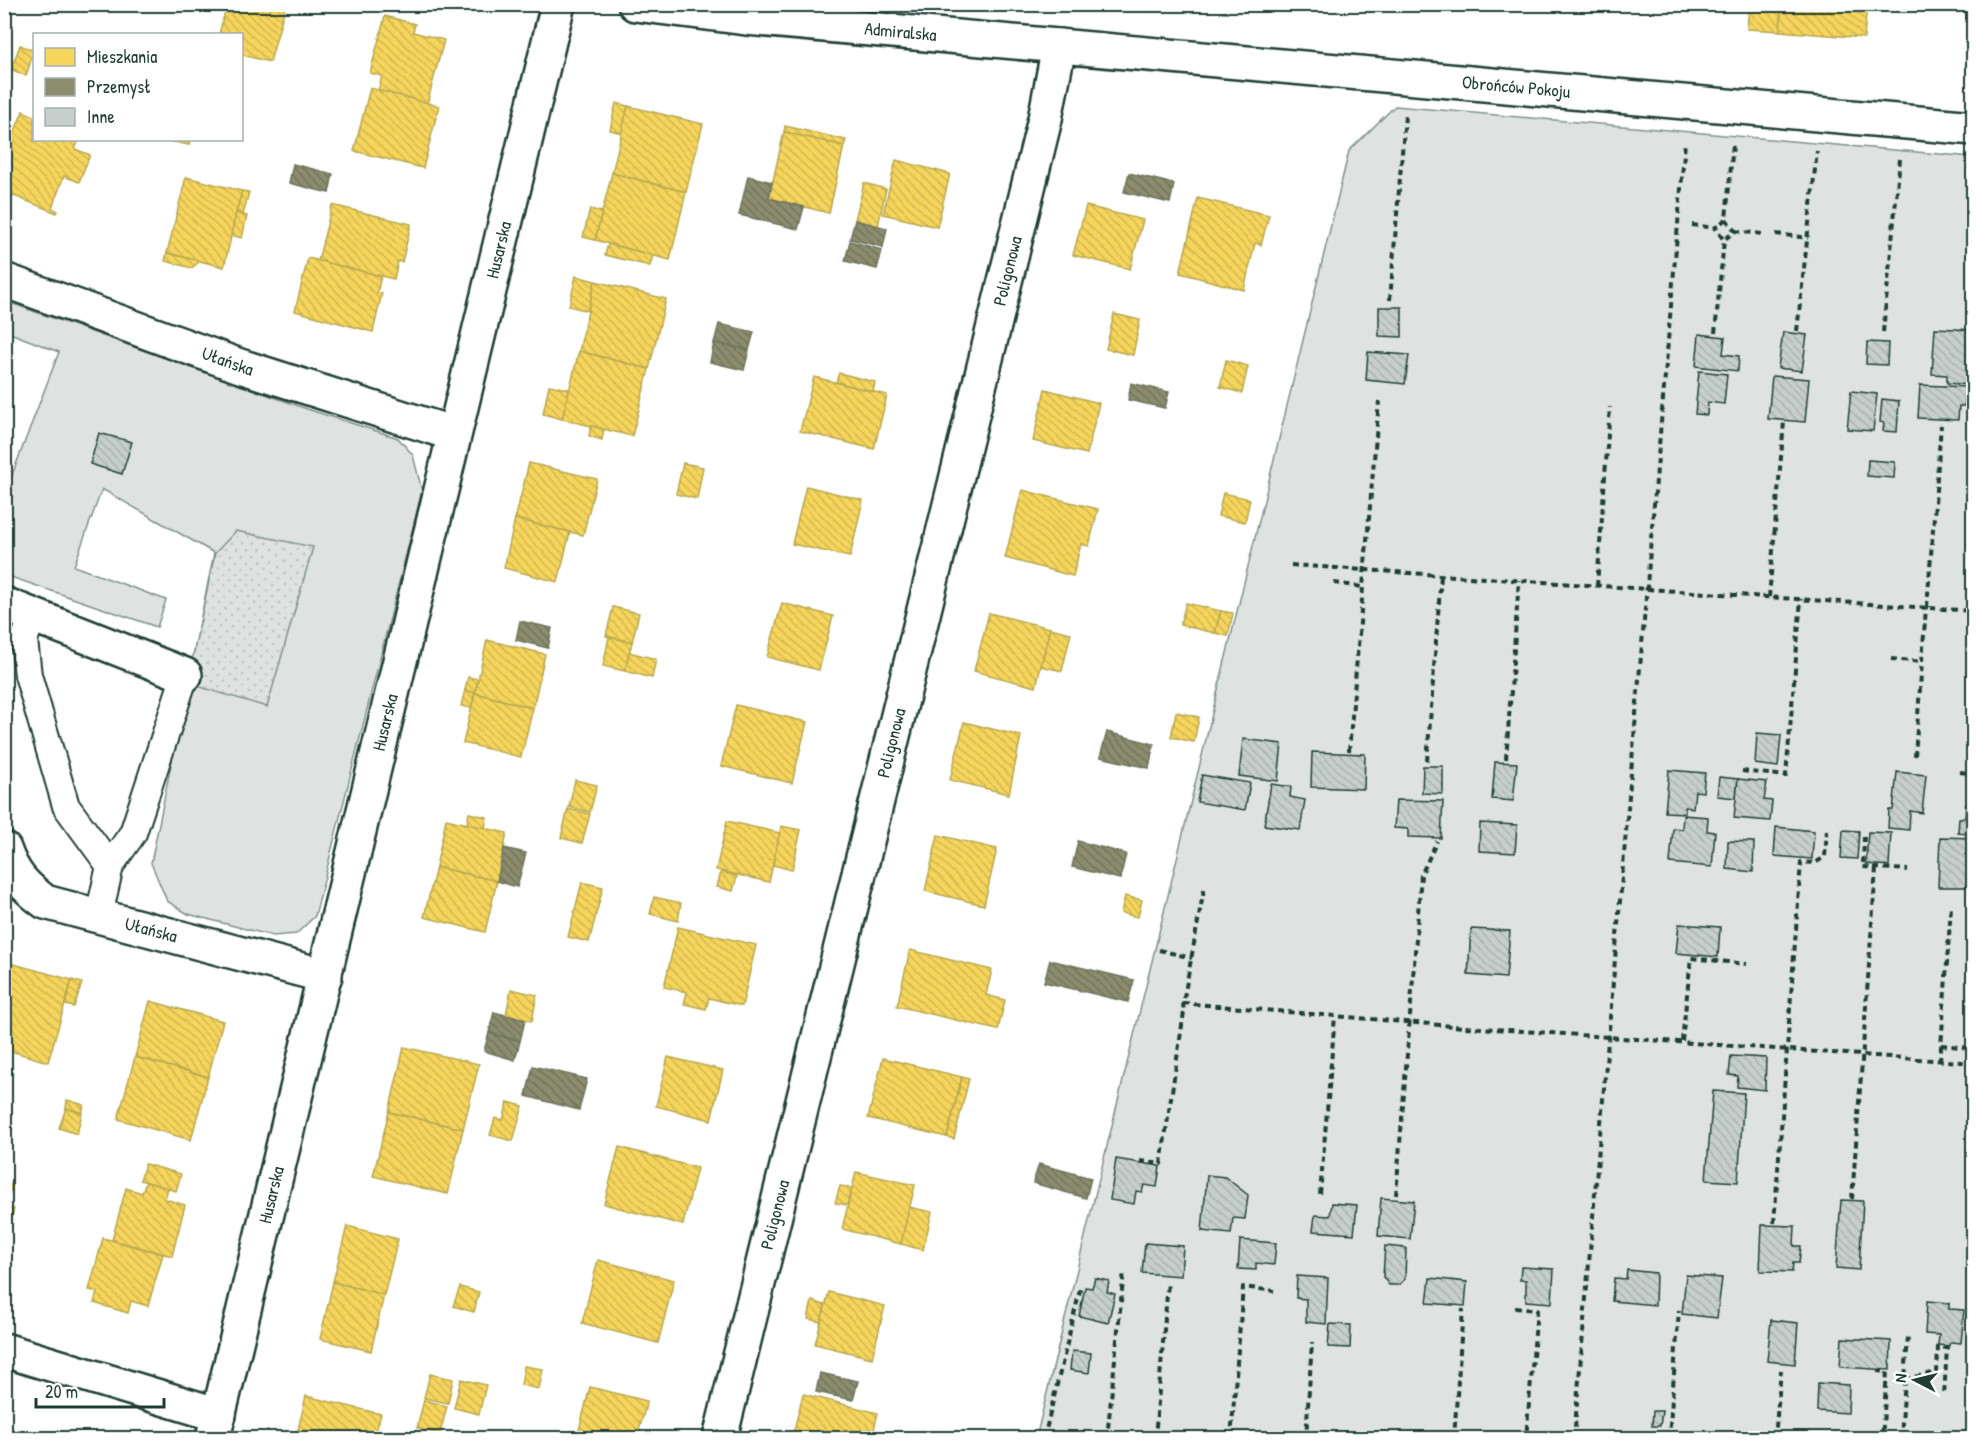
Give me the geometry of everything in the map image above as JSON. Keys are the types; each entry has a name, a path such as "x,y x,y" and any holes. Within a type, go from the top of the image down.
{"street":[{"name":"Husarska","path":"216,1427 558,4"},
{"name":"Admiralska","path":"635,4 746,18 1059,46"},
{"name":"Obrońców Pokoju","path":"1059,46 1974,128"},
{"name":"Poligonowa","path":"720,1438 1042,130 1059,46"},
{"name":"Ułańska","path":"4,280 240,366 454,434"},
{"path":"19,610 185,675"},
{"name":"Ułańska","path":"4,849 12,871 23,886 45,902 325,976"},
{"path":"4,1350 216,1427"}],"lane":[{"path":"19,610 28,675 66,806 110,866"},
{"path":"99,915 110,866 133,833 185,675"}],"path":[{"path":"1390,300 1406,110"},
{"path":"1574,1438 1686,136"},
{"path":"1733,141 1726,219 1735,231"},
{"path":"1797,331 1817,148"},
{"path":"1884,332 1900,155"},
{"path":"1715,228 1726,219"},
{"path":"1692,225 1715,228 1724,240 1715,333"},
{"path":"1724,240 1735,231 1762,234"},
{"path":"1776,234 1808,238"},
{"path":"1973,328 1974,316"},
{"path":"1349,751 1379,401"},
{"path":"1597,586 1610,407"},
{"path":"1769,597 1784,422"},
{"path":"1915,756 1941,425"},
{"path":"1291,565 1974,611"},
{"path":"1427,761 1441,575"},
{"path":"1506,759 1519,580"},
{"path":"1334,583 1363,587"},
{"path":"1742,771 1786,776 1801,599"},
{"path":"1891,659 1922,662"},
{"path":"1960,772 1974,774"},
{"path":"1774,1223 1785,1049 1801,862 1815,863 1825,857 1827,830"},
{"path":"1864,836 1863,867 1908,870"},
{"path":"1396,1195 1421,875 1437,842"},
{"path":"1852,1199 1876,867"},
{"path":"1140,1161 1161,1164 1184,1012 1182,1003 1204,890"},
{"path":"1940,1061 1951,907"},
{"path":"1159,950 1192,958"},
{"path":"1682,1041 1691,958 1747,964"},
{"path":"1182,1003 1409,1023 1974,1063"},
{"path":"1320,1194 1335,1016"},
{"path":"1941,1045 1971,1048"},
{"path":"1107,1438 1124,1271"},
{"path":"1155,1438 1168,1282"},
{"path":"1044,1438 1081,1286"},
{"path":"1231,1438 1243,1287 1274,1291"},
{"path":"1454,1438 1463,1308"},
{"path":"1515,1308 1537,1310 1526,1438"},
{"path":"1669,1438 1679,1310"},
{"path":"1901,1438 1908,1336"},
{"path":"1306,1438 1312,1342"},
{"path":"1905,1379 1937,1372 1938,1347 1947,1348 1944,1396"},
{"path":"1775,1438 1781,1370"},
{"path":"1878,1371 1887,1372 1882,1438"}],"shaded area":[{"path":"1395,106 1973,157 1973,1438 1036,1438 1349,151"},
{"path":"5,301 307,409 398,438 413,455 422,491 315,916 296,934 273,936 188,914 167,901 151,863 214,553 102,489 74,566 166,600 157,627 5,575 4,496 59,352 5,331"},
{"path":"236,531 313,547 267,707 187,683 215,553"}],"building: Mieszkania":[{"path":"4,4 13,4 4,27"},
{"path":"227,4 285,7 270,62 243,55 243,33 219,33"},
{"path":"1749,4 1782,4 1780,31 1747,29"},
{"path":"1782,4 1867,4 1864,38 1780,31"},
{"path":"385,16 415,24 413,32 444,40 427,104 378,91 382,76 370,73"},
{"path":"20,45 33,51 26,76 11,69"},
{"path":"370,88 439,106 423,168 354,151"},
{"path":"616,103 628,106 622,133 610,130"},
{"path":"628,106 703,124 686,192 612,173"},
{"path":"23,111 33,116 33,141 79,141 75,149 90,155 79,182 64,176 52,208 58,211 57,213 4,192 4,158"},
{"path":"785,126 846,140 844,146 784,132"},
{"path":"784,132 844,146 829,213 769,198"},
{"path":"170,141 190,141 189,145"},
{"path":"896,160 950,174 937,227 883,214"},
{"path":"612,173 686,192 670,260 595,240"},
{"path":"186,177 242,191 224,267 167,253"},
{"path":"864,183 886,189 878,226 855,220"},
{"path":"242,191 249,192 243,215 236,213"},
{"path":"1198,198 1269,215 1261,245 1255,243 1244,290 1180,273"},
{"path":"332,205 411,224 402,262 398,261 394,279 318,261"},
{"path":"1086,206 1143,220 1130,269 1073,255"},
{"path":"590,209 602,212 595,240 583,237"},
{"path":"236,213 247,216 242,238 231,235"},
{"path":"608,244 653,255 650,266 605,255"},
{"path":"167,253 200,261 192,268 165,261"},
{"path":"308,258 381,276 377,293 382,293 373,332 295,311"},
{"path":"576,276 595,281 588,311 569,306"},
{"path":"595,281 666,299 649,369 579,351"},
{"path":"1114,314 1140,320 1133,355 1106,349"},
{"path":"579,351 649,369 632,436 562,419"},
{"path":"1226,360 1248,366 1242,393 1220,387"},
{"path":"4,362 11,365 4,382"},
{"path":"839,373 875,382 873,392 836,382"},
{"path":"814,377 887,395 874,449 800,431"},
{"path":"549,385 569,389 562,419 543,414"},
{"path":"1045,389 1099,403 1087,454 1033,441"},
{"path":"591,426 604,429 602,440 589,436"},
{"path":"529,463 597,479 583,535 515,519"},
{"path":"683,463 703,467 697,499 676,494"},
{"path":"806,486 863,500 850,557 792,544"},
{"path":"1022,490 1098,509 1089,546 1081,544 1073,576 1005,558"},
{"path":"1223,493 1250,499 1245,522 1218,516"},
{"path":"515,519 570,532 558,582 504,568"},
{"path":"782,603 833,616 819,670 767,657"},
{"path":"1186,603 1221,611 1215,633 1180,625"},
{"path":"613,607 639,613 632,642 606,636"},
{"path":"1221,611 1233,613 1228,636 1215,633"},
{"path":"989,613 1050,628 1036,687 974,671"},
{"path":"1050,628 1071,633 1062,671 1041,666"},
{"path":"609,637 632,642 625,671 603,666"},
{"path":"487,640 545,654 533,708 475,693"},
{"path":"629,652 656,659 652,678 625,671"},
{"path":"468,677 478,679 475,693 465,690"},
{"path":"465,690 475,693 471,708 461,706"},
{"path":"475,693 533,708 521,757 463,743"},
{"path":"736,705 807,722 792,783 721,766"},
{"path":"1176,712 1199,717 1194,742 1171,737"},
{"path":"964,722 1021,736 1009,794 950,780"},
{"path":"575,780 597,785 590,812 569,807"},
{"path":"568,809 590,814 582,843 561,838"},
{"path":"469,813 487,817 485,828 467,824"},
{"path":"446,819 507,833 497,881 436,867"},
{"path":"727,821 780,833 769,882 716,870"},
{"path":"781,826 801,830 792,870 773,865"},
{"path":"938,835 997,849 984,905 925,891"},
{"path":"436,867 497,881 485,932 424,917"},
{"path":"721,872 737,876 733,891 717,887"},
{"path":"582,882 603,887 589,942 568,937"},
{"path":"1125,896 1142,900 1138,917 1121,913"},
{"path":"654,897 681,903 678,921 650,914"},
{"path":"678,927 756,945 742,1006 709,998 706,1009 684,1004 687,992 664,987"},
{"path":"910,950 992,970 986,995 1005,1000 998,1030 897,1006"},
{"path":"10,963 72,980 48,1062 4,1049 4,980"},
{"path":"72,980 82,983 74,1007 65,1005"},
{"path":"511,989 537,995 532,1021 506,1015"},
{"path":"150,1001 223,1021 208,1077 135,1057"},
{"path":"404,1047 479,1064 463,1129 389,1112"},
{"path":"135,1057 208,1077 191,1140 118,1119"},
{"path":"668,1057 723,1070 711,1120 656,1106"},
{"path":"883,1058 962,1077 947,1137 868,1118"},
{"path":"962,1077 969,1079 954,1139 947,1137"},
{"path":"67,1100 84,1105 82,1113 66,1108"},
{"path":"508,1102 523,1106 513,1141 490,1135 495,1118 503,1120"},
{"path":"66,1108 82,1113 77,1134 59,1128"},
{"path":"389,1112 463,1129 448,1194 373,1176"},
{"path":"619,1147 697,1168 683,1225 604,1204"},
{"path":"145,1164 181,1174 176,1191 140,1180"},
{"path":"856,1172 915,1185 901,1244 842,1229"},
{"path":"146,1182 168,1188 165,1199 185,1205 172,1256 112,1240 126,1188 142,1193"},
{"path":"4,1183 12,1185 6,1207 14,1209 8,1230 4,1229"},
{"path":"840,1186 852,1188 847,1205 835,1203"},
{"path":"909,1207 932,1212 923,1250 901,1244"},
{"path":"347,1226 398,1239 384,1295 333,1282"},
{"path":"103,1238 163,1254 148,1306 131,1301 128,1313 94,1303 97,1292 89,1290"},
{"path":"598,1260 674,1280 658,1343 582,1323"},
{"path":"333,1282 384,1295 371,1351 320,1339"},
{"path":"460,1287 479,1292 474,1312 453,1306"},
{"path":"829,1292 885,1306 872,1358 815,1344"},
{"path":"812,1301 825,1305 821,1322 808,1319"},
{"path":"524,1366 543,1369 539,1389 521,1385"},
{"path":"430,1374 453,1379 448,1403 424,1398"},
{"path":"461,1379 486,1385 479,1414 454,1408"},
{"path":"590,1387 647,1401 637,1438 577,1438"},
{"path":"803,1394 878,1413 872,1438 792,1438"},
{"path":"306,1396 381,1414 374,1438 296,1438"},
{"path":"424,1400 447,1406 440,1434 417,1428"}],"building: Przemysł":[{"path":"293,164 333,174 329,193 289,183"},
{"path":"1129,173 1174,184 1170,203 1124,192"},
{"path":"748,176 772,182 769,198 804,207 798,229 739,215"},
{"path":"855,220 887,228 883,247 850,239"},
{"path":"850,241 882,250 877,269 845,261"},
{"path":"719,324 754,332 749,350 714,343"},
{"path":"714,343 749,350 744,370 710,362"},
{"path":"1131,383 1169,392 1165,408 1128,400"},
{"path":"520,621 552,628 548,648 516,640"},
{"path":"1107,732 1154,744 1149,768 1100,757"},
{"path":"1078,841 1126,854 1120,879 1072,867"},
{"path":"504,848 526,853 517,887 497,881"},
{"path":"1050,960 1134,980 1128,1002 1044,982"},
{"path":"494,1012 525,1020 520,1041 489,1033"},
{"path":"489,1033 520,1041 515,1060 484,1051"},
{"path":"533,1066 587,1079 579,1110 526,1096"},
{"path":"1039,1164 1091,1178 1086,1198 1033,1183"},
{"path":"820,1373 858,1381 853,1400 816,1392"}],"building: Inne":[{"path":"1379,307 1402,307 1402,337 1379,336"},
{"path":"1935,328 1974,330 1971,385 1947,383 1947,375 1932,374"},
{"path":"1783,332 1807,335 1802,371 1778,368"},
{"path":"1699,334 1725,337 1723,354 1739,356 1738,371 1696,366"},
{"path":"1867,342 1888,343 1887,365 1866,364"},
{"path":"1368,352 1409,355 1405,384 1366,380"},
{"path":"1699,371 1727,374 1724,404 1708,402 1707,415 1695,414"},
{"path":"1772,376 1809,379 1805,422 1768,419"},
{"path":"1920,385 1968,387 1964,406 1959,406 1958,420 1918,418"},
{"path":"1851,391 1877,394 1873,431 1847,429"},
{"path":"1882,399 1899,401 1897,432 1883,431 1884,423 1880,422"},
{"path":"99,433 132,442 122,474 90,464"},
{"path":"1868,460 1895,462 1894,478 1867,476"},
{"path":"1757,733 1781,735 1778,767 1755,764"},
{"path":"1243,739 1282,744 1278,781 1239,776"},
{"path":"1312,752 1365,754 1364,789 1311,787"},
{"path":"1495,762 1517,763 1513,801 1492,799"},
{"path":"1423,766 1443,766 1443,794 1422,793"},
{"path":"1669,770 1705,773 1703,792 1695,791 1693,808 1685,807 1685,813 1665,812"},
{"path":"1897,772 1926,775 1922,813 1910,811 1909,830 1888,828 1889,810 1893,810"},
{"path":"1202,775 1250,783 1245,810 1197,802"},
{"path":"1719,777 1738,779 1736,798 1717,796"},
{"path":"1738,779 1767,782 1764,800 1772,801 1770,821 1734,818"},
{"path":"1271,784 1291,787 1290,797 1305,800 1300,830 1264,825"},
{"path":"1396,800 1443,801 1441,838 1408,837 1408,829 1394,828"},
{"path":"1966,804 1974,805 1974,831 1970,831 1969,834 1958,833 1959,818 1965,818"},
{"path":"1683,815 1708,817 1707,831 1715,832 1712,867 1670,863 1673,828 1682,829"},
{"path":"1480,823 1517,825 1515,853 1479,851"},
{"path":"1776,827 1814,831 1812,859 1774,856"},
{"path":"1843,830 1859,831 1857,859 1841,858"},
{"path":"1868,832 1891,833 1889,866 1866,864"},
{"path":"1940,837 1974,838 1974,887 1938,887"},
{"path":"1728,841 1754,842 1753,872 1727,869"},
{"path":"1679,924 1720,927 1718,957 1676,953"},
{"path":"1471,929 1510,931 1506,978 1468,975"},
{"path":"1731,1056 1766,1058 1765,1090 1737,1087 1738,1076 1729,1075"},
{"path":"1713,1091 1744,1093 1738,1182 1706,1180"},
{"path":"1116,1159 1160,1166 1157,1187 1144,1185 1142,1192 1136,1191 1134,1204 1110,1200"},
{"path":"1207,1175 1225,1177 1248,1195 1245,1219 1233,1218 1231,1234 1202,1231"},
{"path":"1381,1198 1414,1201 1410,1239 1378,1236"},
{"path":"1841,1200 1863,1201 1859,1270 1836,1268"},
{"path":"1332,1203 1357,1205 1354,1234 1313,1231 1315,1215 1330,1216"},
{"path":"1762,1225 1795,1226 1794,1246 1801,1246 1799,1263 1793,1263 1792,1272 1760,1271"},
{"path":"1240,1240 1276,1243 1274,1265 1256,1263 1256,1270 1238,1269"},
{"path":"1145,1243 1183,1246 1181,1276 1142,1273"},
{"path":"1385,1246 1406,1248 1405,1279 1399,1285 1389,1285 1383,1277"},
{"path":"1521,1267 1554,1269 1552,1303 1526,1301 1526,1280 1520,1280"},
{"path":"1627,1270 1656,1273 1655,1305 1612,1301 1614,1278 1626,1279"},
{"path":"1686,1275 1722,1278 1717,1318 1682,1314"},
{"path":"1297,1276 1328,1278 1326,1324 1306,1322 1306,1299 1296,1298"},
{"path":"1095,1278 1109,1281 1107,1292 1115,1294 1108,1323 1079,1316 1085,1287 1092,1288"},
{"path":"1430,1278 1467,1282 1465,1306 1427,1303"},
{"path":"1927,1301 1949,1303 1949,1309 1964,1310 1961,1343 1950,1342 1949,1346 1938,1345 1939,1335 1925,1334"},
{"path":"1771,1320 1798,1323 1795,1364 1767,1361"},
{"path":"1330,1324 1351,1325 1350,1348 1328,1347"},
{"path":"1842,1338 1891,1341 1890,1370 1840,1367"},
{"path":"1072,1351 1091,1353 1089,1373 1070,1370"},
{"path":"1818,1383 1849,1385 1848,1413 1817,1411"},
{"path":"1653,1411 1662,1411 1660,1426 1652,1426"}]}
